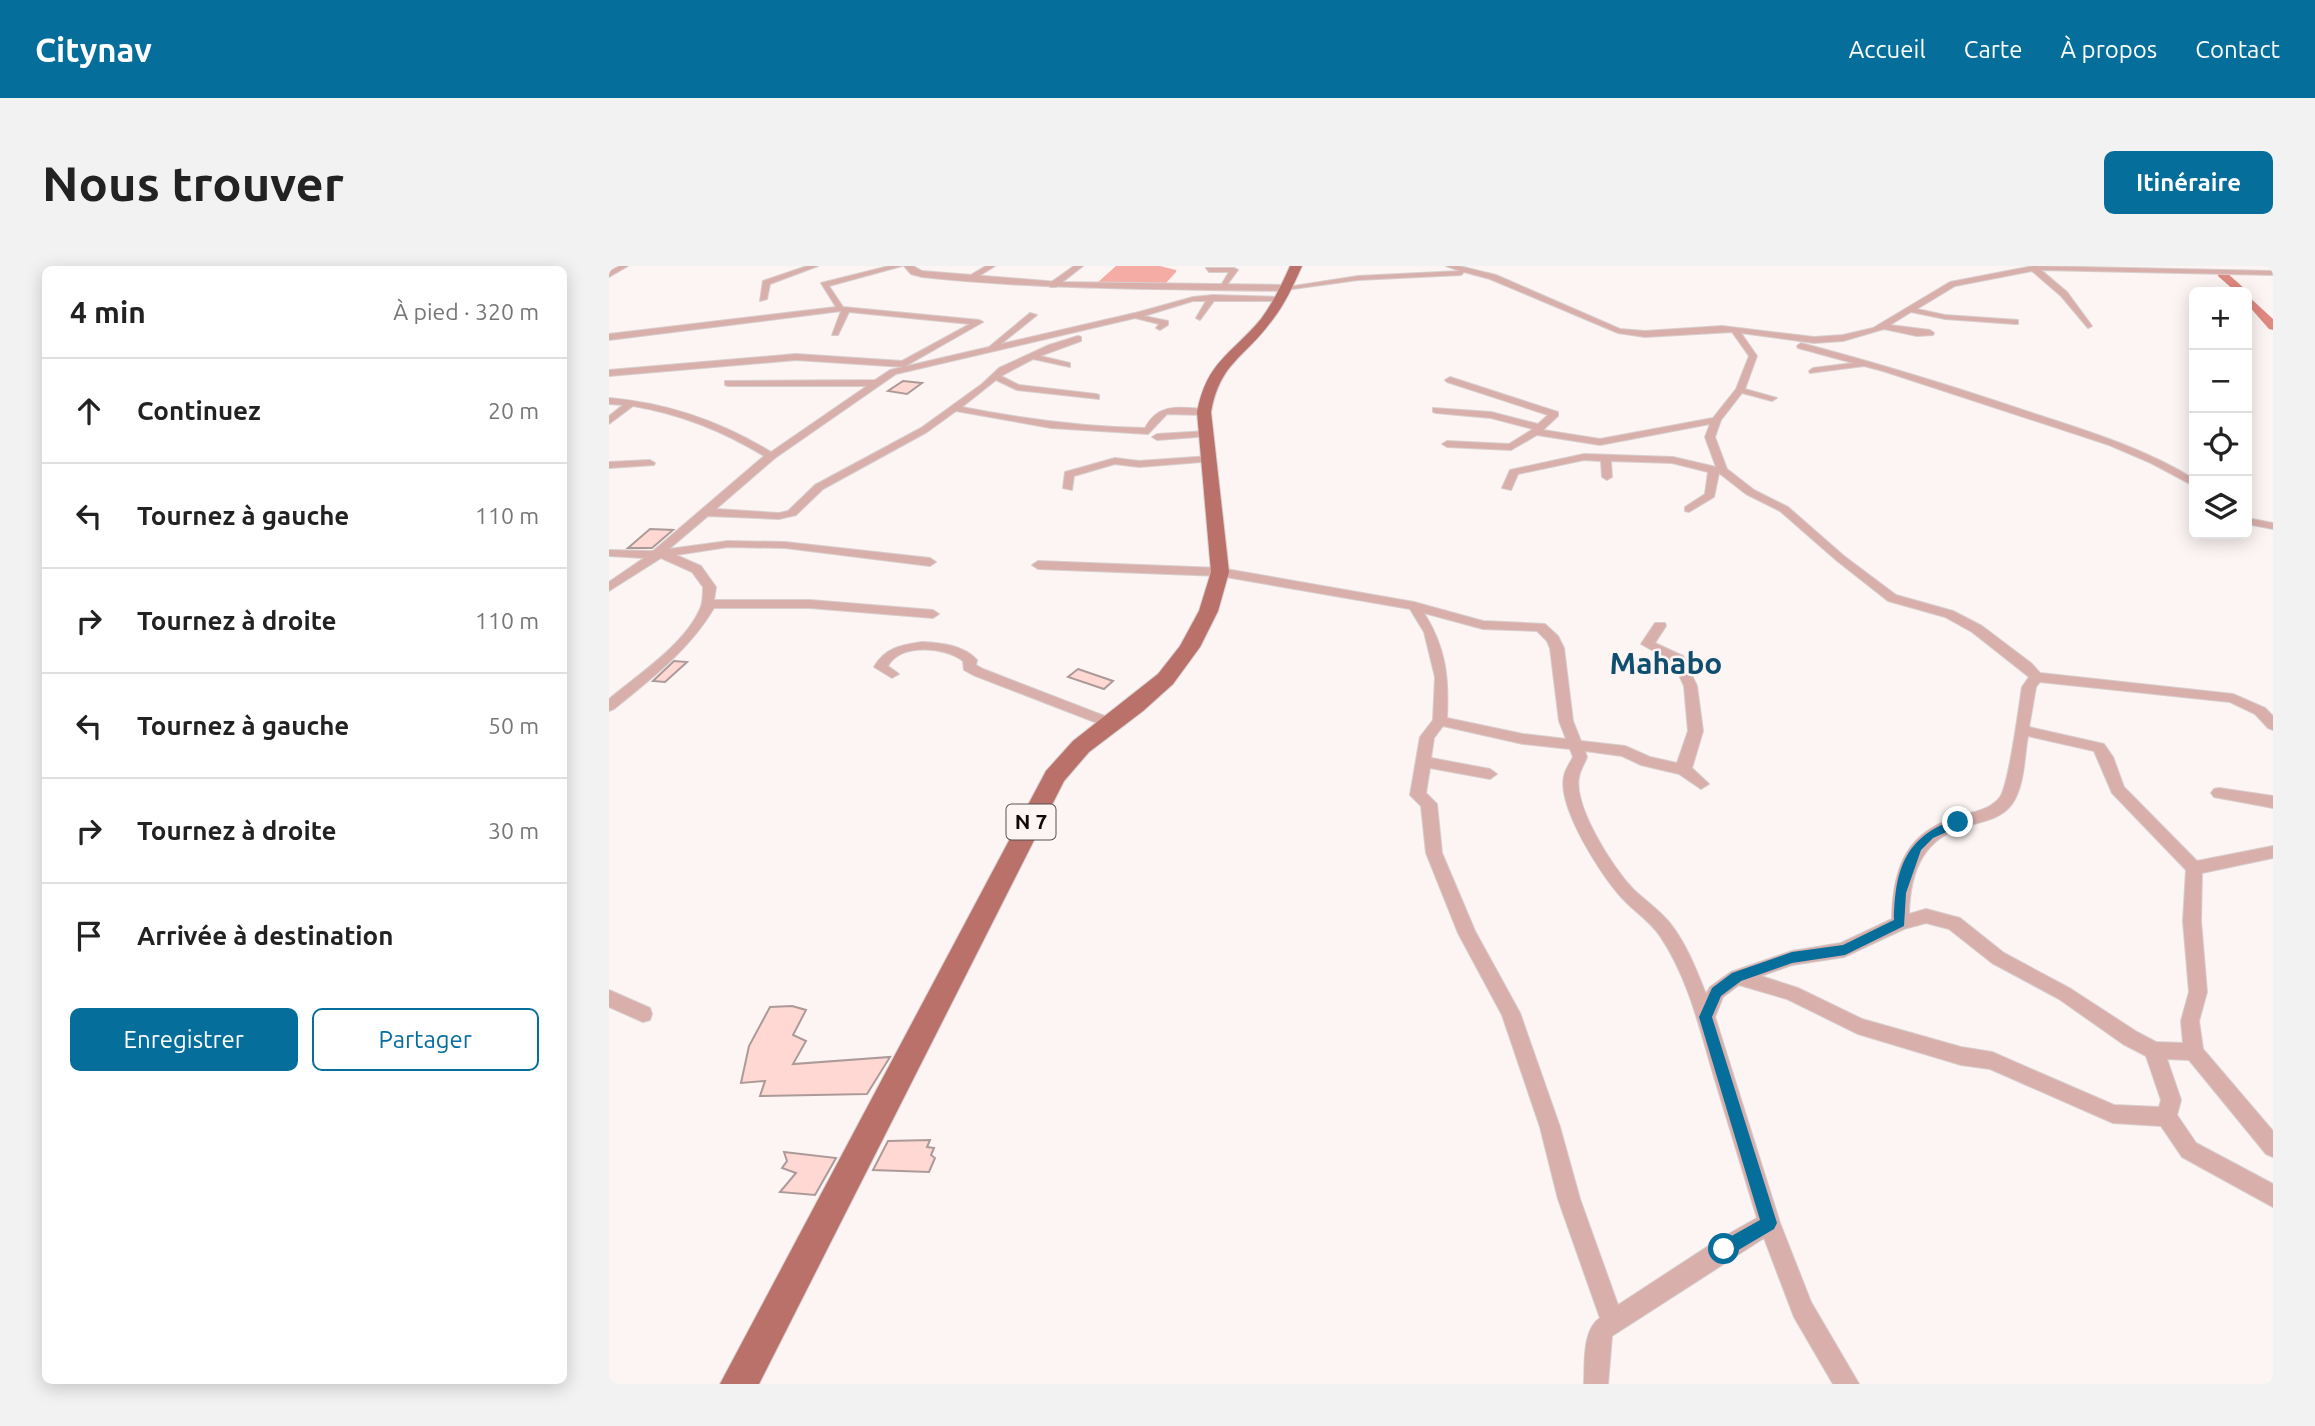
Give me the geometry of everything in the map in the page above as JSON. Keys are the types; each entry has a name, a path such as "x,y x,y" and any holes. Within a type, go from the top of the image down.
{"main road":[{"name":"N 7","path":"739,1384 1054,776 1076,751 1159,687 1199,634 1220,572 1207,435 1214,374 1263,325 1296,266"}],"street":[{"path":"609,275 624,266"},
{"path":"763,299 766,283 814,266"},
{"path":"843,310 824,285 898,266"},
{"path":"908,266 914,272 968,279 1053,285 1224,287 1281,294"},
{"path":"968,279 991,266"},
{"path":"1053,285 1079,266"},
{"path":"1450,266 1493,277 1618,331 1645,334 1734,329 1801,339 1829,340 1856,336 1884,326 1912,310 1932,294 1953,284 2033,268 2273,273"},
{"path":"1493,277 1499,273 1498,266"},
{"path":"2033,268 2064,294 2088,326"},
{"path":"1209,270 1234,270 1224,287"},
{"path":"703,512 788,514 820,487 924,430 1002,370 1030,356 1140,315 1193,299 1281,294 1358,278 1478,272"},
{"path":"1200,318 1213,297"},
{"path":"835,333 843,310"},
{"path":"609,337 843,310 979,322 904,364 771,456 703,512 659,555 609,587"},
{"path":"1912,310 1945,317 2015,322"},
{"path":"988,350 1033,315"},
{"path":"893,372 1140,315 1165,323 1160,328"},
{"path":"1884,326 1930,333"},
{"path":"1734,329 1871,363 2071,429 2171,468 2189,480"},
{"path":"1689,509 1698,500 1710,495 1717,470 1710,437 1716,420 1740,390 1753,356 1734,329"},
{"path":"1030,356 1067,365"},
{"path":"609,373 796,357 904,364"},
{"path":"1814,372 1871,363"},
{"path":"996,377 1017,387 1042,388 1096,397"},
{"path":"1447,444 1510,447 1555,414 1450,380"},
{"path":"728,383 878,383"},
{"path":"1740,390 1772,398"},
{"path":"609,401 632,402 686,413 744,439 771,456"},
{"path":"609,421 632,402"},
{"path":"955,408 1044,426 1105,431 1148,431 1154,416 1162,411 1207,435"},
{"path":"1436,410 1491,415 1536,429 1599,442 1716,420"},
{"path":"1157,437 1207,435"},
{"path":"1067,488 1069,474 1115,461 1139,464 1207,435"},
{"path":"1507,488 1514,472 1584,457 1673,460 1717,470 1750,492 1784,509 1840,558 1892,598 1949,614 1977,629 2027,666 2036,677 2233,698 2260,711 2273,725"},
{"path":"1606,457 1607,477"},
{"path":"609,465 650,463"},
{"path":"2252,522 2273,526"},
{"path":"609,553 659,555 728,544 785,545 930,562"},
{"path":"609,706 687,640 699,625 709,604 711,587 707,576 685,563 659,555"},
{"path":"1038,565 1220,572 1414,606 1483,625 1540,627 1553,639 1557,648 1566,721 1580,757 1570,779 1577,808 1607,867 1668,933 1686,964 1706,1017 1769,1223 1802,1309 1847,1384"},
{"path":"709,604 810,604 933,614"},
{"path":"1414,606 1430,632 1442,677 1440,721 1427,737 1418,796 1429,804 1434,853 1467,933 1511,1013 1550,1127 1569,1199 1613,1323"},
{"path":"1660,626 1648,644 1677,658 1686,676 1697,716 1694,741 1684,755 1684,770"},
{"path":"892,674 881,667 883,660 893,652 908,647 944,647 966,655 970,660 969,667 978,672 1110,723"},
{"path":"1900,923 1900,893 1916,847 1929,835 2005,806 2011,792 2029,687 2036,677"},
{"path":"1440,721 1523,739 1625,751 1646,761 1684,770 1701,784"},
{"path":"2023,730 2099,747 2106,757 2117,789 2194,869 2192,921 2198,992 2190,1021 2194,1052 2273,1147"},
{"path":"1422,761 1490,774"},
{"path":"2219,793 2273,802"},
{"path":"2194,869 2273,852"},
{"path":"1706,1017 1716,992 1737,977 1792,958 1845,950 1900,923 1926,916 1954,923 1998,958 2065,994 2130,1038 2154,1050 2194,1052"},
{"path":"1737,977 1792,993 1858,1026 1961,1056 1992,1061 2113,1114 2167,1117"},
{"path":"609,998 643,1014"},
{"path":"2154,1050 2171,1100 2167,1117 2189,1150 2273,1196"},
{"path":"1597,1384 1599,1342 1603,1329 1724,1249 1769,1223"}],"shaded area":[{"path":"1116,266 1160,266 1176,272 1166,283 1127,286 1097,283"}],"building":[{"path":"903,381 922,383 907,394 888,391"},
{"path":"650,529 673,530 652,548 628,548"},
{"path":"674,661 687,662 665,682 653,681"},
{"path":"1078,669 1113,681 1104,689 1068,677"},
{"path":"792,1006 806,1010 793,1035 806,1041 793,1064 890,1057 867,1094 760,1096 765,1081 741,1083 749,1046 770,1007"},
{"path":"930,1140 927,1147 934,1148 931,1155 935,1158 929,1172 873,1170 888,1141"},
{"path":"784,1152 836,1158 815,1195 780,1192 796,1173 782,1168 787,1161"}],"waterway":[{"path":"2222,274 2236,287"},
{"path":"2252,303 2273,326"}],"district":[{"name":"Mahabo","path":"1666,664"}],"route":[{"path":"1724,1249 1769,1223 1706,1017 1716,992 1737,977 1792,958 1845,950 1900,923 1900,893 1916,847 1929,835 1958,822"}]}
